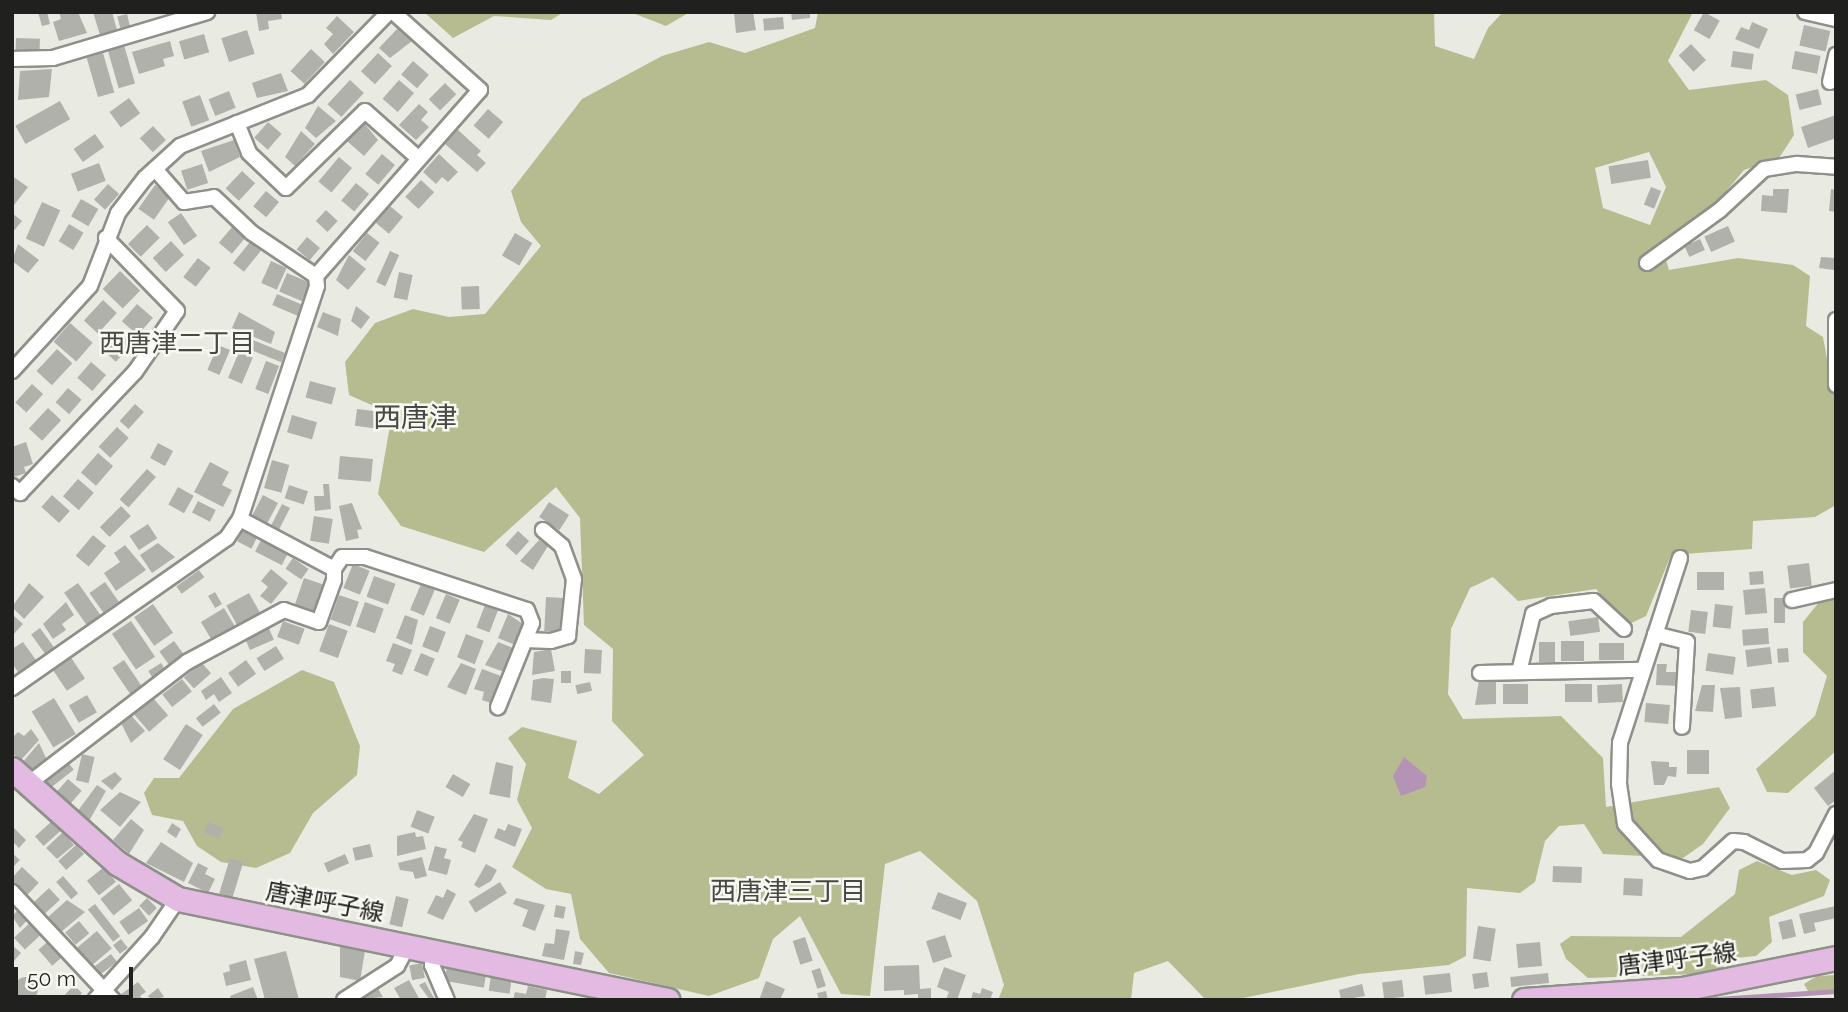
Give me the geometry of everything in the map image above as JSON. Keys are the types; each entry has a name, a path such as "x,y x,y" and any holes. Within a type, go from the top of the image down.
{"main road":[{"name":"唐津呼子線","path":"20,776 117,863 178,899 668,1000"},
{"name":"唐津呼子線","path":"1524,1000 1682,989 1836,958"}],"street":[{"path":"12,60 53,58 207,12"},
{"path":"12,371 90,286 106,238 118,213 155,169 180,145 308,95 391,12 480,90 316,276 317,286 240,519 227,538 12,688"},
{"path":"1805,12 1836,19"},
{"path":"1830,82 1836,55"},
{"path":"237,123 249,153 286,188 365,111 418,158"},
{"path":"1647,263 1720,210 1764,169 1797,164 1836,167"},
{"path":"155,169 184,202 214,197 252,233 316,276"},
{"path":"12,486 20,493 135,372 177,311 106,238"},
{"path":"1836,320 1836,385"},
{"path":"240,519 334,569"},
{"path":"525,640 551,641 568,636 574,579 562,546 542,530"},
{"path":"20,776 187,662 284,610 319,622 334,580 334,569 342,557 365,557 527,610 532,623 498,707"},
{"path":"1680,558 1620,743 1619,784 1625,824 1658,860 1690,871 1703,868 1733,841 1744,842 1793,863 1816,853 1836,814"},
{"path":"1792,600 1836,590"},
{"path":"1519,672 1533,614 1551,606 1594,601 1624,629"},
{"path":"1655,634 1687,642 1682,727"},
{"path":"1480,673 1643,670"},
{"path":"12,892 104,997 178,899"},
{"path":"344,1000 397,966 408,945"},
{"path":"438,951 432,965 447,1000"}],"green space":[{"path":"424,12 564,12 551,20 494,16 453,38"},
{"path":"630,12 690,12 666,26"},
{"path":"818,12 1434,12 1435,46 1474,59 1488,28 1503,12 1693,12 1668,61 1689,90 1766,80 1788,95 1794,135 1779,158 1744,170 1719,200 1662,247 1669,270 1738,258 1793,265 1810,276 1806,326 1823,337 1828,364 1836,368 1836,505 1815,517 1753,521 1752,549 1671,555 1646,616 1627,625 1596,589 1518,601 1493,577 1470,588 1451,629 1448,694 1463,719 1561,716 1603,758 1606,807 1719,787 1730,808 1703,844 1683,858 1603,854 1584,824 1559,826 1545,841 1535,882 1520,893 1467,888 1466,956 1449,965 1359,974 1234,1000 1206,1000 1168,961 1134,973 1131,1000 998,1000 1004,985 977,901 920,851 885,864 870,996 841,994 800,916 773,939 759,978 709,996 609,973 580,939 571,894 546,889 512,867 532,828 517,800 526,764 508,738 522,727 577,741 568,778 599,794 644,755 612,721 613,649 584,625 580,518 556,487 484,552 401,526 378,494 392,414 349,395 345,362 375,323 413,309 449,317 485,314 541,246 521,222 511,191 582,99 662,56 709,42 745,53 815,28","holes":["1649,152 1666,187 1650,225 1603,208 1595,168"]},
{"path":"1836,596 1836,751 1788,793 1767,792 1756,769 1815,716 1827,676 1803,652 1803,622 1820,601"},
{"path":"302,670 334,682 360,746 357,775 313,813 290,853 256,868 221,862 197,846 183,821 152,815 144,793 154,778 179,778 233,709"},
{"path":"1757,861 1792,875 1816,870 1830,880 1824,896 1769,917 1772,942 1756,956 1727,959 1720,973 1588,978 1566,959 1560,944 1571,936 1681,937 1735,894 1739,870"},
{"path":"1836,975 1836,990 1808,991 1804,984 1817,976"}],"shaded area":[{"path":"1404,757 1427,776 1425,787 1401,796 1393,776"}],"building":[{"path":"38,12 47,12 50,24 42,26"},
{"path":"59,12 78,12 87,33 59,41 53,22 61,19"},
{"path":"93,12 112,12 117,30 100,35"},
{"path":"256,12 281,12 282,19 268,21 269,29 259,31"},
{"path":"734,12 753,12 756,30 736,33"},
{"path":"791,12 810,12 810,18 792,20"},
{"path":"1704,12 1720,21 1710,39 1694,30"},
{"path":"127,14 130,26 120,28 117,16"},
{"path":"337,16 354,32 333,54 324,44 333,34 326,28"},
{"path":"783,17 784,29 764,31 763,19"},
{"path":"1752,22 1768,29 1759,49 1735,39 1741,27 1749,30"},
{"path":"1804,25 1830,31 1826,52 1799,45"},
{"path":"398,28 412,41 390,58 379,48"},
{"path":"247,30 255,54 229,62 221,38"},
{"path":"204,34 209,52 184,59 179,41"},
{"path":"16,38 40,39 40,52 16,51"},
{"path":"170,41 174,56 163,59 165,66 139,74 132,52"},
{"path":"1691,44 1706,60 1694,72 1679,56"},
{"path":"124,45 135,83 119,88 108,50"},
{"path":"311,49 325,62 304,84 291,71"},
{"path":"1733,51 1754,54 1752,70 1731,67"},
{"path":"1795,51 1821,56 1817,74 1792,69"},
{"path":"103,53 114,92 98,97 87,58"},
{"path":"378,53 392,66 375,84 361,71"},
{"path":"413,61 429,75 417,88 401,75"},
{"path":"52,69 49,97 18,100 20,71"},
{"path":"281,73 288,91 257,98 252,83"},
{"path":"350,80 364,93 341,117 327,104"},
{"path":"399,80 414,93 398,112 383,99"},
{"path":"445,83 456,94 440,111 429,99"},
{"path":"1818,89 1822,105 1800,110 1796,95"},
{"path":"229,91 236,108 215,116 209,99"},
{"path":"200,95 209,120 191,127 182,101"},
{"path":"129,98 140,113 121,127 110,112"},
{"path":"60,101 70,119 26,144 15,126"},
{"path":"419,104 428,112 421,120 429,127 416,140 399,125"},
{"path":"318,106 336,121 316,138 305,128"},
{"path":"488,109 503,122 489,139 474,126"},
{"path":"1836,115 1836,138 1808,148 1801,127"},
{"path":"268,122 282,134 268,150 254,138"},
{"path":"364,123 378,140 364,156 347,141"},
{"path":"153,126 166,140 153,152 140,138"},
{"path":"457,129 481,151 477,155 486,163 477,172 444,143"},
{"path":"301,131 315,144 295,166 285,157"},
{"path":"95,134 104,147 83,162 74,149"},
{"path":"234,140 240,157 209,172 201,151"},
{"path":"382,154 395,165 378,185 365,174"},
{"path":"439,154 458,172 448,182 442,177 436,184 423,172"},
{"path":"339,157 352,168 331,192 318,182"},
{"path":"1648,160 1651,178 1611,184 1608,166"},
{"path":"99,163 106,181 78,191 71,174"},
{"path":"202,164 208,183 187,190 181,171"},
{"path":"242,171 255,183 239,201 226,189"},
{"path":"12,176 28,187 14,205 12,203"},
{"path":"421,180 434,192 418,209 405,197"},
{"path":"356,183 369,194 354,212 341,201"},
{"path":"108,184 119,194 105,210 94,200"},
{"path":"155,185 171,196 154,220 138,209"},
{"path":"1651,187 1661,191 1654,209 1644,205"},
{"path":"1773,189 1789,189 1787,213 1761,211 1762,195 1773,196"},
{"path":"1831,189 1836,190 1836,212 1829,211"},
{"path":"266,191 279,202 266,217 253,206"},
{"path":"81,199 98,209 88,226 71,216"},
{"path":"42,202 60,210 44,247 26,239"},
{"path":"390,206 403,217 389,234 376,223"},
{"path":"326,210 338,221 327,232 316,221"},
{"path":"12,213 22,221 12,233"},
{"path":"181,213 197,236 184,245 168,222"},
{"path":"69,224 84,233 73,250 59,241"},
{"path":"147,225 160,238 141,257 128,244"},
{"path":"233,226 246,237 232,254 219,243"},
{"path":"1728,226 1735,242 1711,252 1704,237"},
{"path":"367,233 380,243 365,261 353,251"},
{"path":"515,233 532,243 519,266 502,256"},
{"path":"307,237 320,248 310,260 297,249"},
{"path":"1700,239 1705,250 1689,257 1684,246"},
{"path":"171,241 184,255 166,272 153,258"},
{"path":"250,242 261,251 244,272 233,263"},
{"path":"18,244 39,260 28,273 12,261"},
{"path":"390,251 399,255 385,286 376,282"},
{"path":"349,255 366,269 348,290 336,280"},
{"path":"1821,257 1836,258 1834,270 1819,268"},
{"path":"198,258 211,268 196,287 183,277"},
{"path":"271,261 287,268 277,290 261,283"},
{"path":"120,271 140,290 123,308 103,289"},
{"path":"399,272 413,275 407,300 394,297"},
{"path":"287,273 310,283 302,301 279,291"},
{"path":"479,286 480,309 462,310 461,287"},
{"path":"277,294 303,305 298,316 272,305"},
{"path":"103,300 117,313 98,333 84,320"},
{"path":"137,304 153,318 138,335 122,321"},
{"path":"356,306 370,317 361,329 351,321"},
{"path":"239,312 275,332 271,344 232,328"},
{"path":"323,312 341,319 338,336 317,327"},
{"path":"70,323 93,343 76,362 54,342"},
{"path":"119,332 132,344 116,362 103,350"},
{"path":"248,338 285,353 281,362 244,347"},
{"path":"218,345 230,350 219,375 207,370"},
{"path":"57,349 72,363 52,385 37,371"},
{"path":"239,352 253,358 242,384 228,378"},
{"path":"266,361 279,366 268,394 255,389"},
{"path":"91,362 106,375 92,391 77,378"},
{"path":"310,381 336,388 332,404 306,397"},
{"path":"32,384 43,394 26,413 15,403"},
{"path":"68,388 82,400 69,414 56,402"},
{"path":"135,404 144,412 129,429 120,421"},
{"path":"48,408 61,420 42,441 29,428"},
{"path":"357,409 382,412 380,429 355,426"},
{"path":"292,415 317,422 312,439 287,432"},
{"path":"117,427 129,438 110,458 99,447"},
{"path":"26,442 33,464 24,467 26,473 14,477 12,447"},
{"path":"158,443 173,451 165,466 150,458"},
{"path":"98,453 113,466 96,486 81,473"},
{"path":"340,456 373,459 371,482 338,479"},
{"path":"272,460 289,465 281,493 264,488"},
{"path":"210,462 229,472 222,485 232,490 223,507 194,492"},
{"path":"147,469 156,477 128,507 120,499"},
{"path":"78,479 94,493 79,510 63,496"},
{"path":"323,484 329,484 331,509 315,511 314,496 324,496"},
{"path":"289,485 308,491 304,504 285,498"},
{"path":"178,487 194,496 184,513 168,504"},
{"path":"52,495 70,511 59,523 41,507"},
{"path":"263,495 278,503 267,524 252,516"},
{"path":"198,501 216,510 210,522 192,513"},
{"path":"549,502 569,515 559,530 539,517"},
{"path":"352,503 362,529 357,530 359,538 346,541 339,506"},
{"path":"282,504 290,508 278,531 270,527"},
{"path":"121,506 131,516 110,537 100,527"},
{"path":"314,516 333,519 329,544 310,541"},
{"path":"148,524 157,538 139,550 130,536"},
{"path":"244,528 258,535 251,549 237,541"},
{"path":"518,531 529,541 516,555 505,545"},
{"path":"93,535 106,546 89,567 76,556"},
{"path":"261,540 288,554 282,565 255,552"},
{"path":"539,540 548,546 533,570 520,561"},
{"path":"158,543 175,557 152,573 140,555"},
{"path":"125,545 146,570 116,591 104,573 120,562 114,553"},
{"path":"293,558 309,569 301,580 286,569"},
{"path":"1809,563 1812,586 1790,589 1787,566"},
{"path":"353,564 370,571 360,595 343,588"},
{"path":"271,569 288,583 271,604 260,596 268,587 261,581"},
{"path":"199,570 204,577 182,594 176,586"},
{"path":"1763,571 1764,584 1750,585 1749,572"},
{"path":"1697,572 1724,572 1724,590 1697,590"},
{"path":"374,576 396,584 388,605 366,597"},
{"path":"304,578 324,585 314,612 295,605"},
{"path":"105,582 119,602 103,613 89,593"},
{"path":"29,583 44,597 24,619 12,607"},
{"path":"78,583 100,615 86,625 64,593"},
{"path":"421,584 435,590 424,616 410,610"},
{"path":"1765,588 1767,613 1745,615 1743,590"},
{"path":"215,592 222,604 215,608 208,596"},
{"path":"249,593 260,613 237,626 226,606"},
{"path":"446,594 460,600 450,624 436,618"},
{"path":"339,595 359,602 350,626 331,620"},
{"path":"546,597 563,598 561,632 544,631"},
{"path":"1774,598 1785,598 1785,623 1774,623"},
{"path":"66,602 74,615 62,624 66,630 53,639 43,624"},
{"path":"365,602 384,609 375,633 356,626"},
{"path":"153,604 173,633 154,646 134,617"},
{"path":"1715,604 1733,606 1730,629 1713,627"},
{"path":"485,605 498,610 489,632 476,627"},
{"path":"224,608 235,626 212,640 201,622"},
{"path":"1691,610 1708,612 1705,634 1688,632"},
{"path":"508,614 523,624 515,645 498,638"},
{"path":"405,615 418,620 412,645 396,638"},
{"path":"14,616 23,624 12,636 12,618"},
{"path":"1598,617 1600,632 1570,636 1568,621"},
{"path":"131,621 155,657 136,670 112,634"},
{"path":"283,621 305,629 299,645 277,637"},
{"path":"329,624 348,631 338,658 319,651"},
{"path":"268,626 274,640 250,650 244,636"},
{"path":"430,626 446,632 438,653 422,647"},
{"path":"40,628 54,647 45,654 31,634"},
{"path":"1768,628 1769,644 1743,646 1742,630"},
{"path":"466,634 484,641 475,664 457,657"},
{"path":"174,641 185,656 171,667 159,652"},
{"path":"1561,641 1584,641 1584,661 1561,661"},
{"path":"23,642 36,660 18,672 12,663 12,649"},
{"path":"498,642 513,648 504,672 485,665"},
{"path":"1539,642 1555,642 1555,662 1539,662"},
{"path":"393,643 412,650 402,675 392,671 395,664 386,661"},
{"path":"1599,643 1624,643 1624,660 1599,660"},
{"path":"276,646 284,659 264,671 256,658"},
{"path":"1770,647 1772,664 1747,667 1745,650"},
{"path":"1788,648 1789,662 1778,663 1777,649"},
{"path":"551,649 555,671 532,675 534,652"},
{"path":"585,649 602,650 601,674 584,673"},
{"path":"421,653 435,659 427,676 414,670"},
{"path":"1708,653 1736,657 1733,675 1705,671"},
{"path":"70,656 85,678 67,691 52,668"},
{"path":"124,660 142,687 130,694 112,668"},
{"path":"246,660 256,674 238,687 228,673"},
{"path":"201,662 211,673 194,689 184,677"},
{"path":"161,663 166,671 153,679 148,671"},
{"path":"461,663 476,669 466,695 447,687"},
{"path":"1657,664 1667,664 1666,672 1679,672 1678,686 1656,685"},
{"path":"482,669 501,676 491,703 482,700 484,692 474,689"},
{"path":"561,671 571,671 571,683 561,683"},
{"path":"221,677 232,693 219,702 214,694 206,700 201,691"},
{"path":"182,679 192,692 172,707 162,694"},
{"path":"554,679 551,703 531,700 533,680"},
{"path":"1479,680 1496,680 1496,704 1475,705"},
{"path":"590,682 592,691 577,694 575,685"},
{"path":"1503,684 1528,684 1528,704 1503,704"},
{"path":"1565,684 1592,684 1592,702 1565,702"},
{"path":"1622,684 1623,702 1598,703 1597,685"},
{"path":"1702,685 1715,685 1713,712 1695,711"},
{"path":"1740,687 1742,717 1725,719 1720,688"},
{"path":"1774,687 1776,706 1752,708 1750,690"},
{"path":"87,695 97,712 79,723 69,706"},
{"path":"54,698 76,734 53,747 32,711"},
{"path":"153,698 168,715 149,732 134,714"},
{"path":"1646,703 1670,705 1668,724 1644,722"},
{"path":"214,704 221,713 203,727 196,718"},
{"path":"129,713 145,731 131,743 120,721"},
{"path":"186,724 203,735 180,770 163,759"},
{"path":"31,729 39,740 21,760 12,753 12,738 18,732 24,736"},
{"path":"39,743 47,760 33,772 22,763"},
{"path":"1687,750 1709,750 1709,774 1687,774"},
{"path":"82,754 95,757 89,783 76,780"},
{"path":"67,761 74,770 49,789 43,780"},
{"path":"1651,761 1669,762 1669,767 1677,767 1676,777 1668,776 1664,785 1654,785"},
{"path":"496,762 513,766 510,798 489,794"},
{"path":"1836,770 1836,800 1828,806 1814,788"},
{"path":"115,772 122,779 112,790 101,781"},
{"path":"453,774 470,784 463,797 446,787"},
{"path":"68,779 82,791 70,804 56,793"},
{"path":"97,785 106,791 89,821 77,812"},
{"path":"120,792 141,802 120,827 100,810"},
{"path":"417,810 435,817 428,834 411,827"},
{"path":"474,814 488,819 475,853 461,847 463,842 458,840"},
{"path":"131,819 144,830 129,854 113,840"},
{"path":"52,821 61,831 44,846 35,836"},
{"path":"208,822 224,829 219,839 204,832"},
{"path":"172,823 181,829 176,838 167,832"},
{"path":"508,824 522,829 515,847 494,838 498,828 505,831"},
{"path":"12,826 26,840 19,848 12,841"},
{"path":"63,832 74,845 57,859 46,848"},
{"path":"415,832 416,837 423,836 426,849 397,856 397,836"},
{"path":"161,842 193,863 184,882 146,863"},
{"path":"370,844 373,857 355,861 352,848"},
{"path":"76,845 84,854 66,870 58,861"},
{"path":"435,846 447,849 444,858 451,860 447,875 428,870"},
{"path":"12,853 20,860 12,868"},
{"path":"345,854 349,863 328,872 324,863"},
{"path":"422,857 427,876 415,879 413,872 400,870 398,863"},
{"path":"230,858 243,862 233,897 219,893"},
{"path":"198,863 208,868 205,874 215,879 208,893 188,883"},
{"path":"486,864 497,870 491,881 479,888 474,885"},
{"path":"1553,866 1582,867 1581,883 1552,882"},
{"path":"22,867 39,883 27,896 12,882 12,878"},
{"path":"104,867 116,882 99,896 87,881"},
{"path":"63,876 78,893 71,899 56,882"},
{"path":"1624,878 1643,879 1642,896 1623,895"},
{"path":"500,882 507,893 476,913 469,902"},
{"path":"119,884 132,900 114,915 100,899"},
{"path":"49,888 60,900 45,914 34,902"},
{"path":"447,889 456,894 443,920 427,913 436,895 443,898"},
{"path":"304,891 315,893 312,908 301,906"},
{"path":"938,892 967,903 960,920 932,909"},
{"path":"396,896 409,899 402,927 389,924"},
{"path":"147,898 157,908 149,916 139,906"},
{"path":"516,898 545,905 535,931 522,926 528,910 513,904"},
{"path":"67,900 85,912 61,932 48,917"},
{"path":"95,904 120,936 113,942 88,910"},
{"path":"556,905 566,907 564,919 554,917"},
{"path":"1836,906 1836,918 1814,923 1816,931 1804,934 1799,914"},
{"path":"20,908 30,917 20,928 12,916"},
{"path":"139,908 148,921 129,935 119,922"},
{"path":"1792,919 1796,937 1782,940 1778,922"},
{"path":"33,920 44,932 25,949 14,938"},
{"path":"79,921 89,933 75,945 65,933"},
{"path":"1478,926 1496,929 1491,961 1473,959"},
{"path":"556,929 570,931 564,960 542,956 545,943 554,944"},
{"path":"97,931 112,949 92,965 77,948"},
{"path":"945,935 952,957 933,963 926,941"},
{"path":"805,937 813,961 800,965 793,941"},
{"path":"52,938 66,954 52,966 38,950"},
{"path":"121,939 128,948 120,954 113,945"},
{"path":"1540,942 1542,966 1518,968 1516,944"},
{"path":"12,945 21,953 12,963"},
{"path":"340,946 365,951 360,981 340,977"},
{"path":"286,951 299,1000 265,1000 254,959"},
{"path":"575,951 584,953 581,965 573,964"},
{"path":"111,954 117,962 99,976 93,968"},
{"path":"246,960 251,980 226,986 223,973 230,971 229,965"},
{"path":"422,963 425,978 412,980 409,965"},
{"path":"919,965 920,989 931,988 931,1000 918,1000 918,994 904,995 904,990 884,991 884,966"},
{"path":"447,966 486,973 484,988 444,981"},
{"path":"944,967 966,975 957,1000 946,999 949,992 937,987"},
{"path":"820,968 826,986 817,989 811,971"},
{"path":"1487,972 1489,987 1474,989 1472,974"},
{"path":"1450,973 1452,992 1425,995 1423,976"},
{"path":"1548,973 1549,983 1511,987 1510,977"},
{"path":"491,975 512,978 510,994 489,991"},
{"path":"26,977 35,980 38,989 35,998 26,1001 17,998 14,989 17,980"},
{"path":"409,980 420,1000 401,1000 394,988"},
{"path":"1402,980 1404,997 1384,999 1382,982"},
{"path":"766,981 785,989 780,1000 759,1000"},
{"path":"138,982 146,992 140,996 143,1000 123,1000 120,995"},
{"path":"425,982 434,998 430,1000 419,985"},
{"path":"1362,984 1365,996 1341,1000 1339,990"},
{"path":"74,985 82,993 76,1000 60,1000"},
{"path":"528,986 547,990 545,1000 513,1000 515,992 526,994"},
{"path":"253,987 258,1000 231,1000 230,996"},
{"path":"377,987 383,997 357,1000"},
{"path":"158,988 164,997 151,1000 148,996"},
{"path":"982,988 993,992 990,1000 971,1000 973,992 980,994"},
{"path":"826,991 828,1000 819,1000 817,993"}],"waterway":[{"path":"1703,1000 1836,991"}],"district":[{"name":"西唐津二丁目","path":"177,344"},
{"name":"西唐津","path":"415,418"},
{"name":"西唐津三丁目","path":"788,892"}]}
